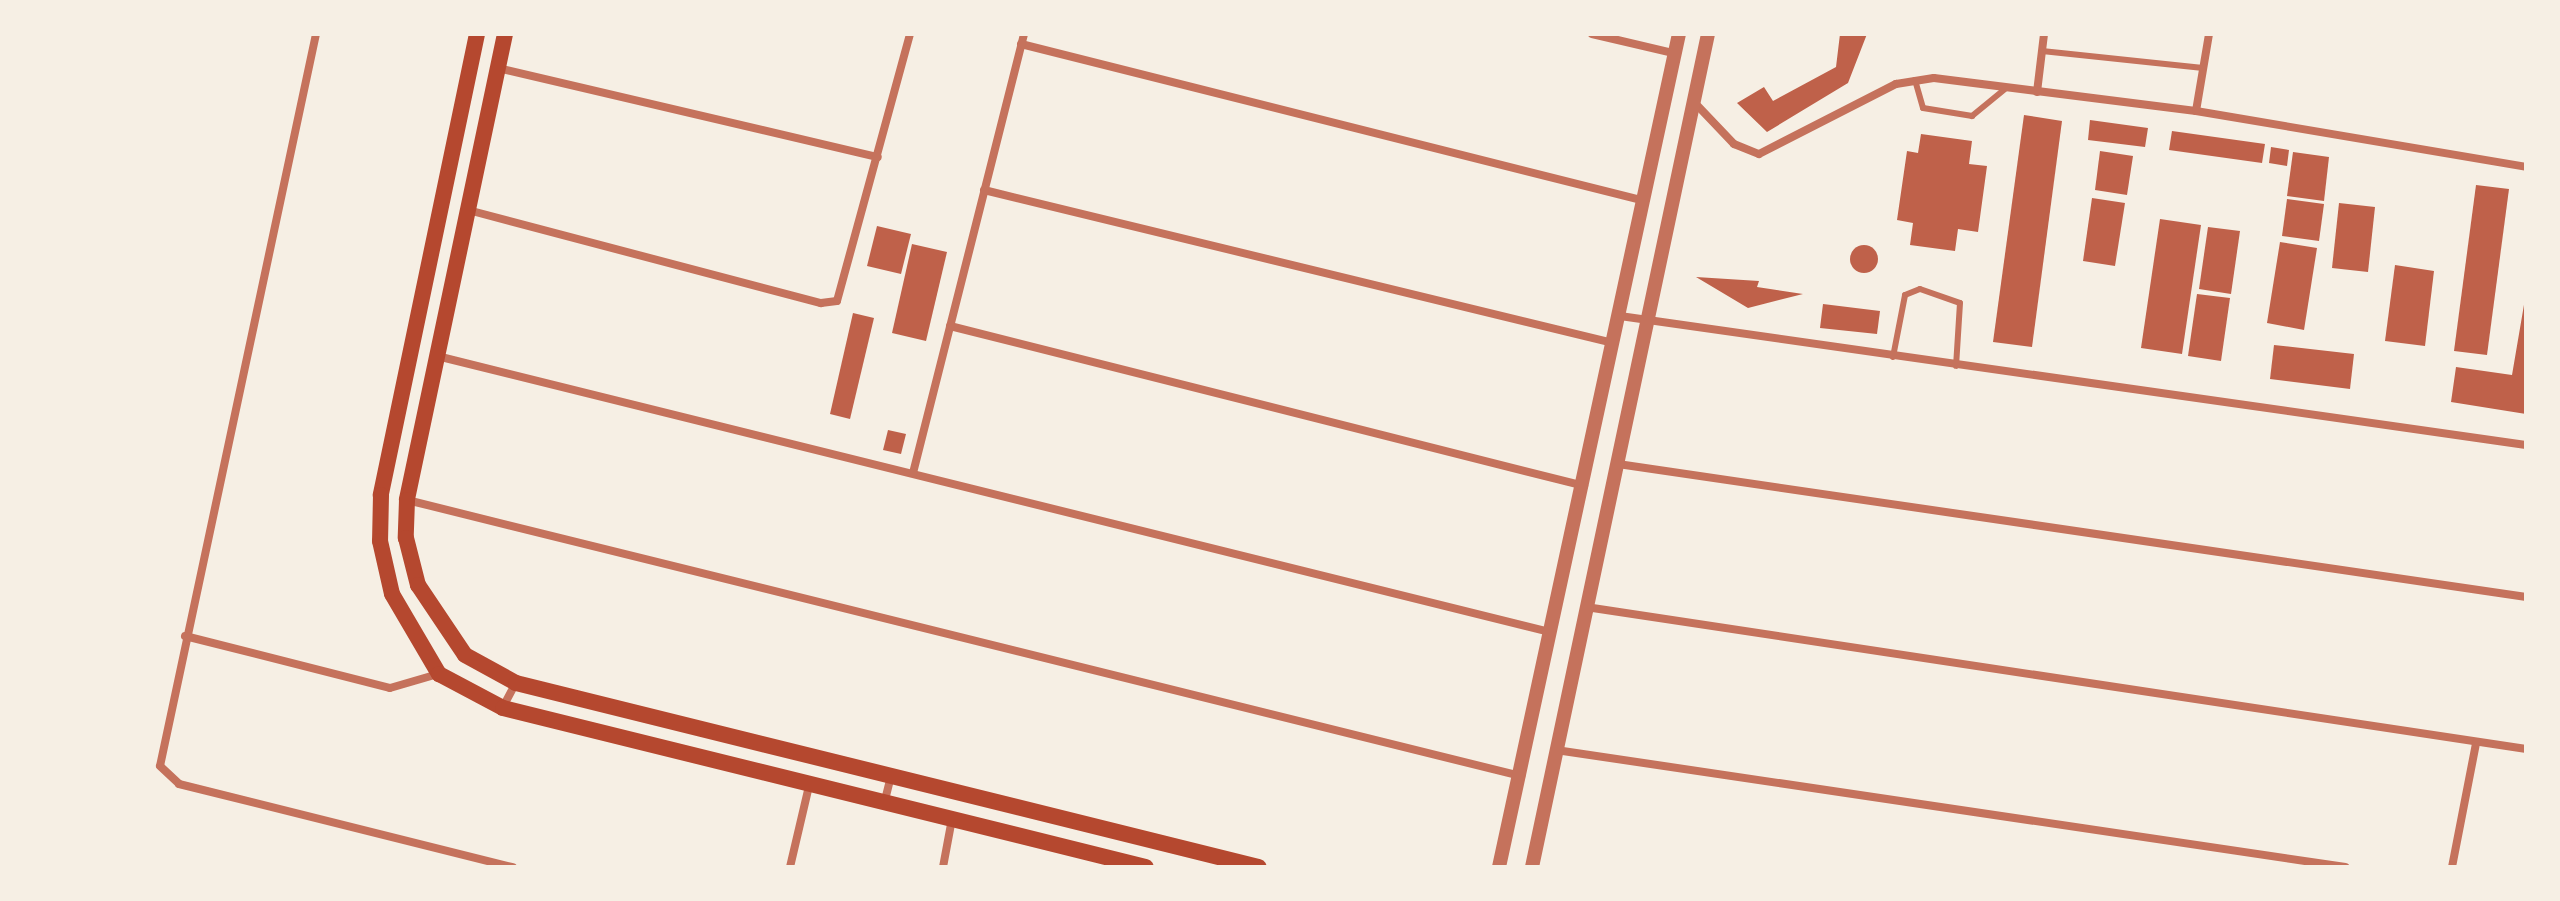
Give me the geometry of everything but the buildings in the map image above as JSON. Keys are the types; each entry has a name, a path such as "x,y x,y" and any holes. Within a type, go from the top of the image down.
{"main road":[{"path":"477,34 381,495 380,541 392,594 439,674 503,708 1146,867"},
{"path":"505,34 407,500 415,574 439,624 465,655 516,683 1259,867"}],"street":[{"path":"316,34 159,753 167,777 513,867"},
{"path":"468,210 821,303 837,301 845,289 910,34"},
{"path":"913,473 1024,34"},
{"path":"1592,34 1677,54"},
{"path":"1499,867 1522,776 1550,632 1584,486 1679,34"},
{"path":"1532,867 1708,34"},
{"path":"2037,92 2044,34"},
{"path":"2196,111 2209,34"},
{"path":"1021,44 1645,201"},
{"path":"497,68 878,157"},
{"path":"1694,102 1734,144 1759,154 1915,79 2196,111 2526,167"},
{"path":"984,190 1613,343"},
{"path":"1620,316 2526,445"},
{"path":"950,326 1584,486"},
{"path":"436,356 1550,632"},
{"path":"1618,464 2526,597"},
{"path":"407,500 1522,776"},
{"path":"1586,607 2526,749"},
{"path":"185,636 390,688 439,674"},
{"path":"503,708 516,683"},
{"path":"2452,867 2476,743"},
{"path":"1556,750 2345,867"},
{"path":"884,804 891,775"},
{"path":"790,867 809,786"},
{"path":"943,867 952,819"}],"lane":[{"path":"2042,51 2203,68"},
{"path":"1915,79 1923,108 1972,116 2005,89"},
{"path":"1893,357 1905,295 1947,293 1961,311 1956,366"}]}
